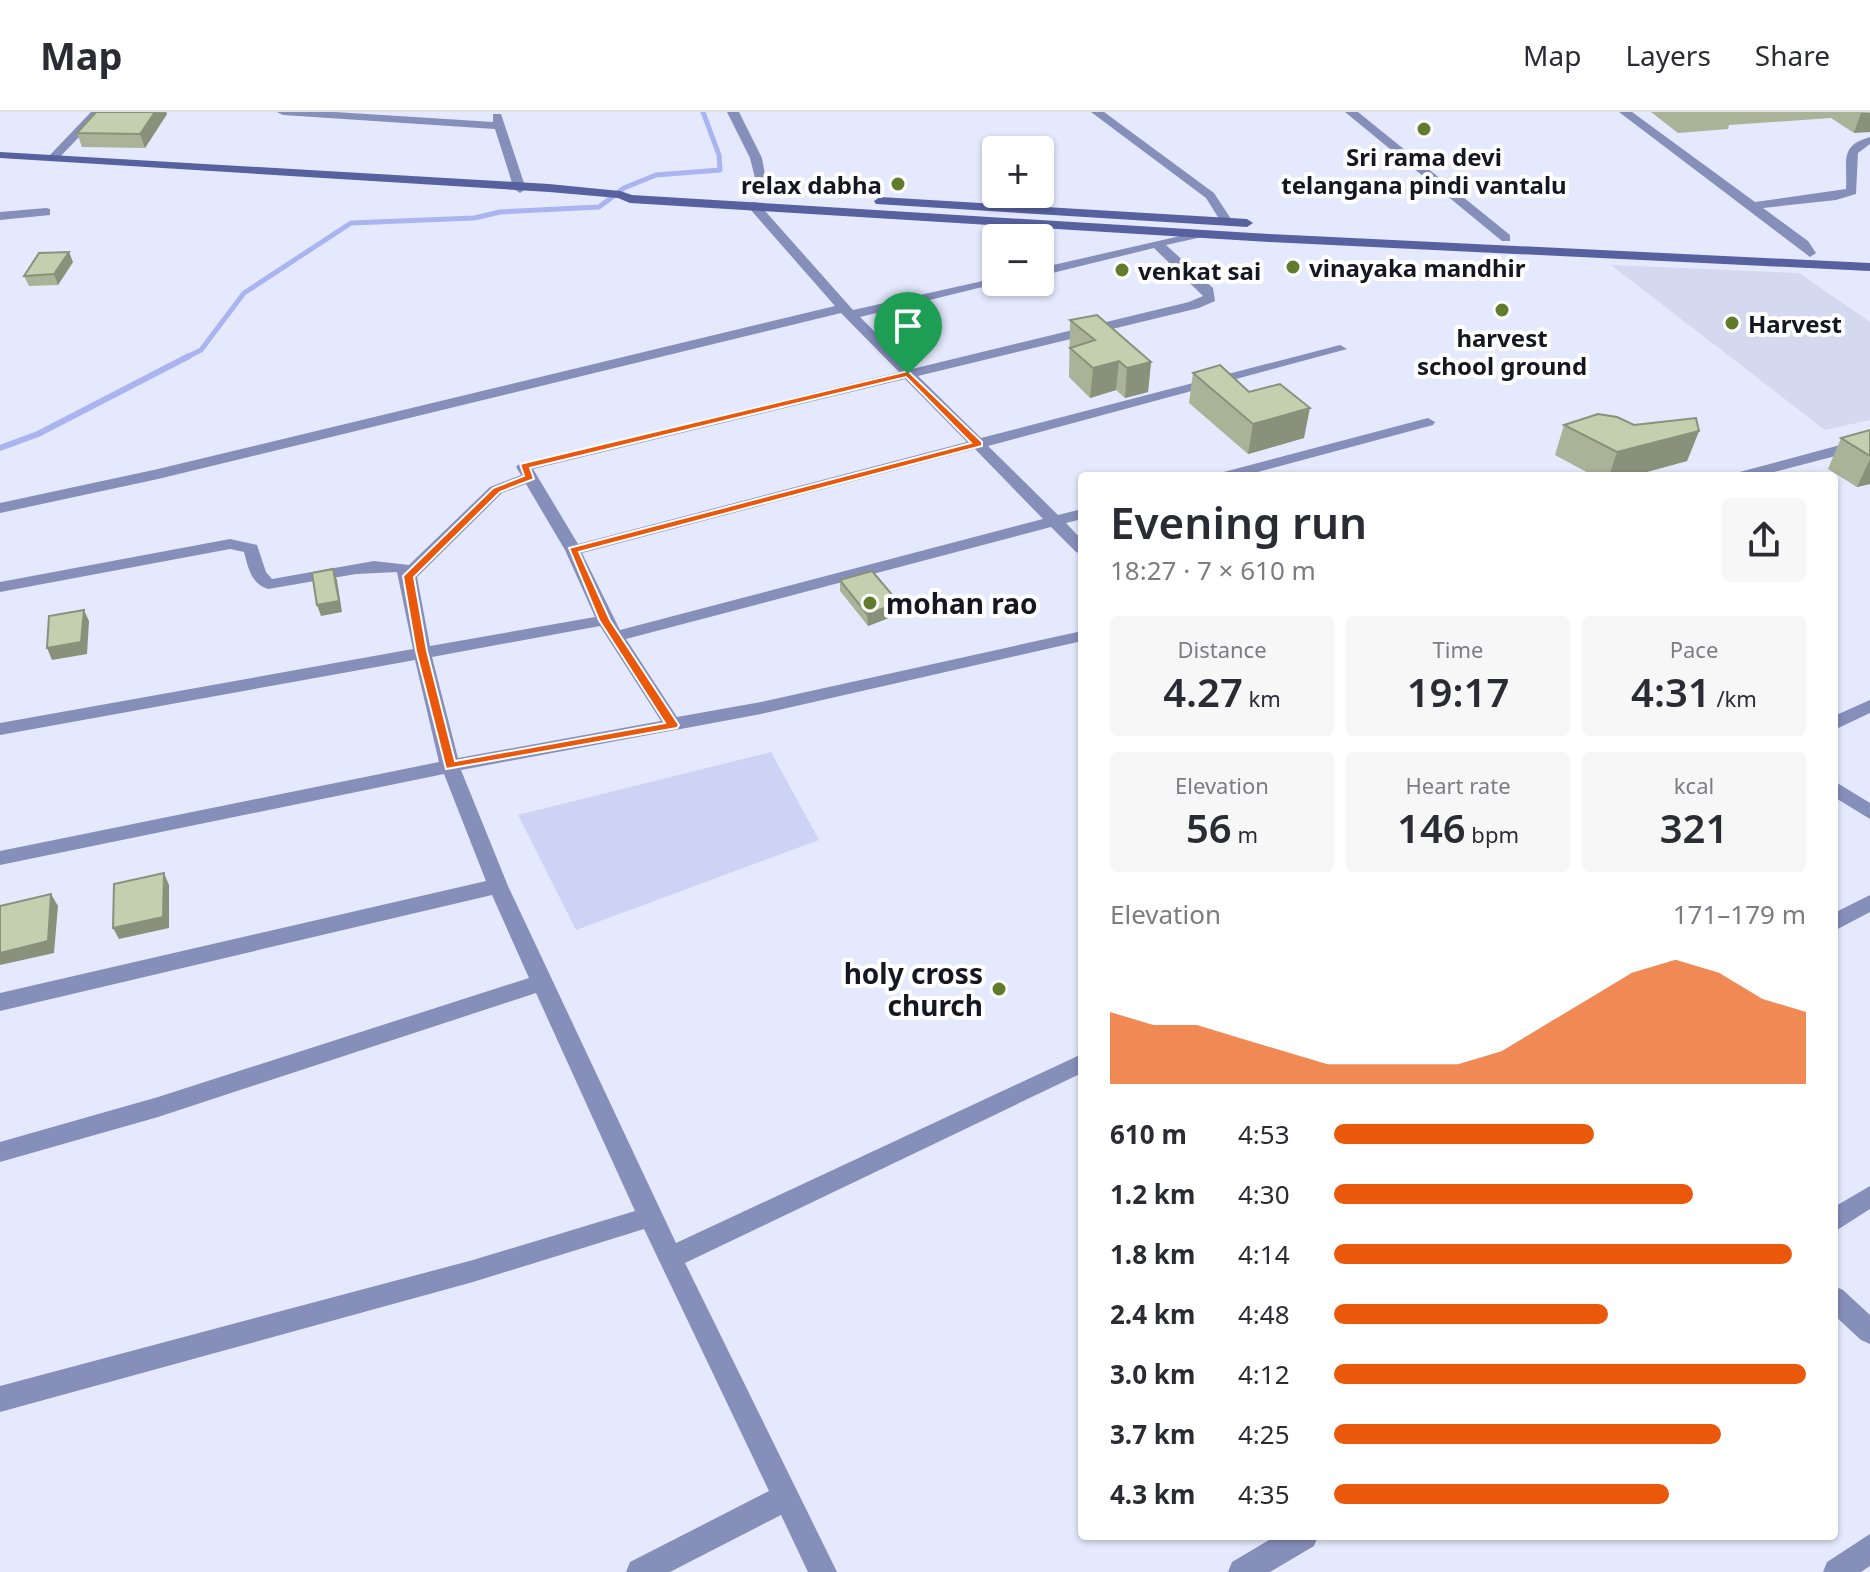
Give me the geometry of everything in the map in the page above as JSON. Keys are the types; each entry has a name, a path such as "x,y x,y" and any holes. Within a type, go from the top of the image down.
{"street":[{"path":"53,158 97,112"},
{"path":"283,112 501,126"},
{"path":"495,112 520,189"},
{"path":"733,112 756,158 765,194"},
{"path":"1097,112 1210,196 1227,222"},
{"path":"1351,112 1506,238"},
{"path":"1626,113 1650,112"},
{"path":"1626,113 1804,244 1810,253"},
{"path":"1752,206 1836,196 1852,191 1849,154 1855,145 1870,140"},
{"path":"0,155 520,189 549,188 620,195 765,194 1506,238 1870,255"},
{"path":"620,195 630,199 1198,234 1870,267"},
{"path":"754,206 847,311 1078,545"},
{"path":"0,216 46,212"},
{"path":"1054,269 1198,234"},
{"path":"673,725 605,620 573,550 524,467 1179,309 1210,298 1208,291 1158,245"},
{"path":"0,508 158,474 847,311 982,285"},
{"path":"573,550 1340,349"},
{"path":"1240,472 1428,422"},
{"path":"1756,472 1870,442"},
{"path":"408,576 496,490 530,477"},
{"path":"616,636 1078,515"},
{"path":"0,587 230,544 251,548 258,574 268,584 292,583 385,565 403,568 408,576 422,651 450,766 498,886 628,1171 823,1572"},
{"path":"0,729 605,620"},
{"path":"0,858 450,766 673,725 1078,637"},
{"path":"1838,722 1870,706"},
{"path":"1838,791 1870,812"},
{"path":"0,1002 498,886"},
{"path":"1838,921 1870,903"},
{"path":"0,1152 158,1107 544,982"},
{"path":"672,1257 1078,1065"},
{"path":"1838,1218 1870,1196"},
{"path":"0,1399 473,1271 652,1216"},
{"path":"1838,1302 1870,1332"},
{"path":"640,1572 788,1496"},
{"path":"1242,1572 1297,1540"},
{"path":"1837,1572 1870,1548"}],"shaded area":[{"path":"1611,265 1799,273 1870,322 1870,420 1825,430"},
{"path":"771,752 819,840 576,930 518,815"}],"building":[{"path":"96,112 155,112 140,134 77,133"},
{"path":"69,252 54,274 24,276 39,253"},
{"path":"1097,315 1151,362 1127,368 1119,361 1093,368 1070,348 1095,340 1070,320"},
{"path":"1220,365 1249,392 1280,384 1310,408 1253,424 1193,373"},
{"path":"1598,414 1617,417 1634,425 1696,418 1699,431 1617,452 1564,425"},
{"path":"1870,430 1870,456 1841,438"},
{"path":"333,569 339,601 317,605 312,573"},
{"path":"872,571 899,603 867,614 840,580"},
{"path":"84,610 81,642 47,648 49,616"},
{"path":"164,873 163,917 113,928 114,884"},
{"path":"51,894 48,941 0,953 0,906"}],"waterway":[{"path":"189,356 201,350 244,293 351,223 474,218 500,212 599,207 624,188 656,175 720,170 719,155 703,112"},
{"path":"0,448 38,434 189,356"},
{"path":"185,358 189,356"}],"place":[{"name":"Sri rama devi telangana pindi vantalu","path":"1424,129"},
{"name":"relax dabha","path":"898,184"},
{"name":"vinayaka mandhir","path":"1293,267"},
{"name":"venkat sai","path":"1122,270"},
{"name":"harvest school ground","path":"1502,310"},
{"name":"Harvest","path":"1732,323"},
{"name":"mohan rao","path":"870,603"},
{"name":"holy cross church","path":"999,989"}],"route":[{"path":"908,374 978,444 573,550 605,620 673,725 450,766 422,651 408,576 496,490 530,477 524,467 908,374"}]}
